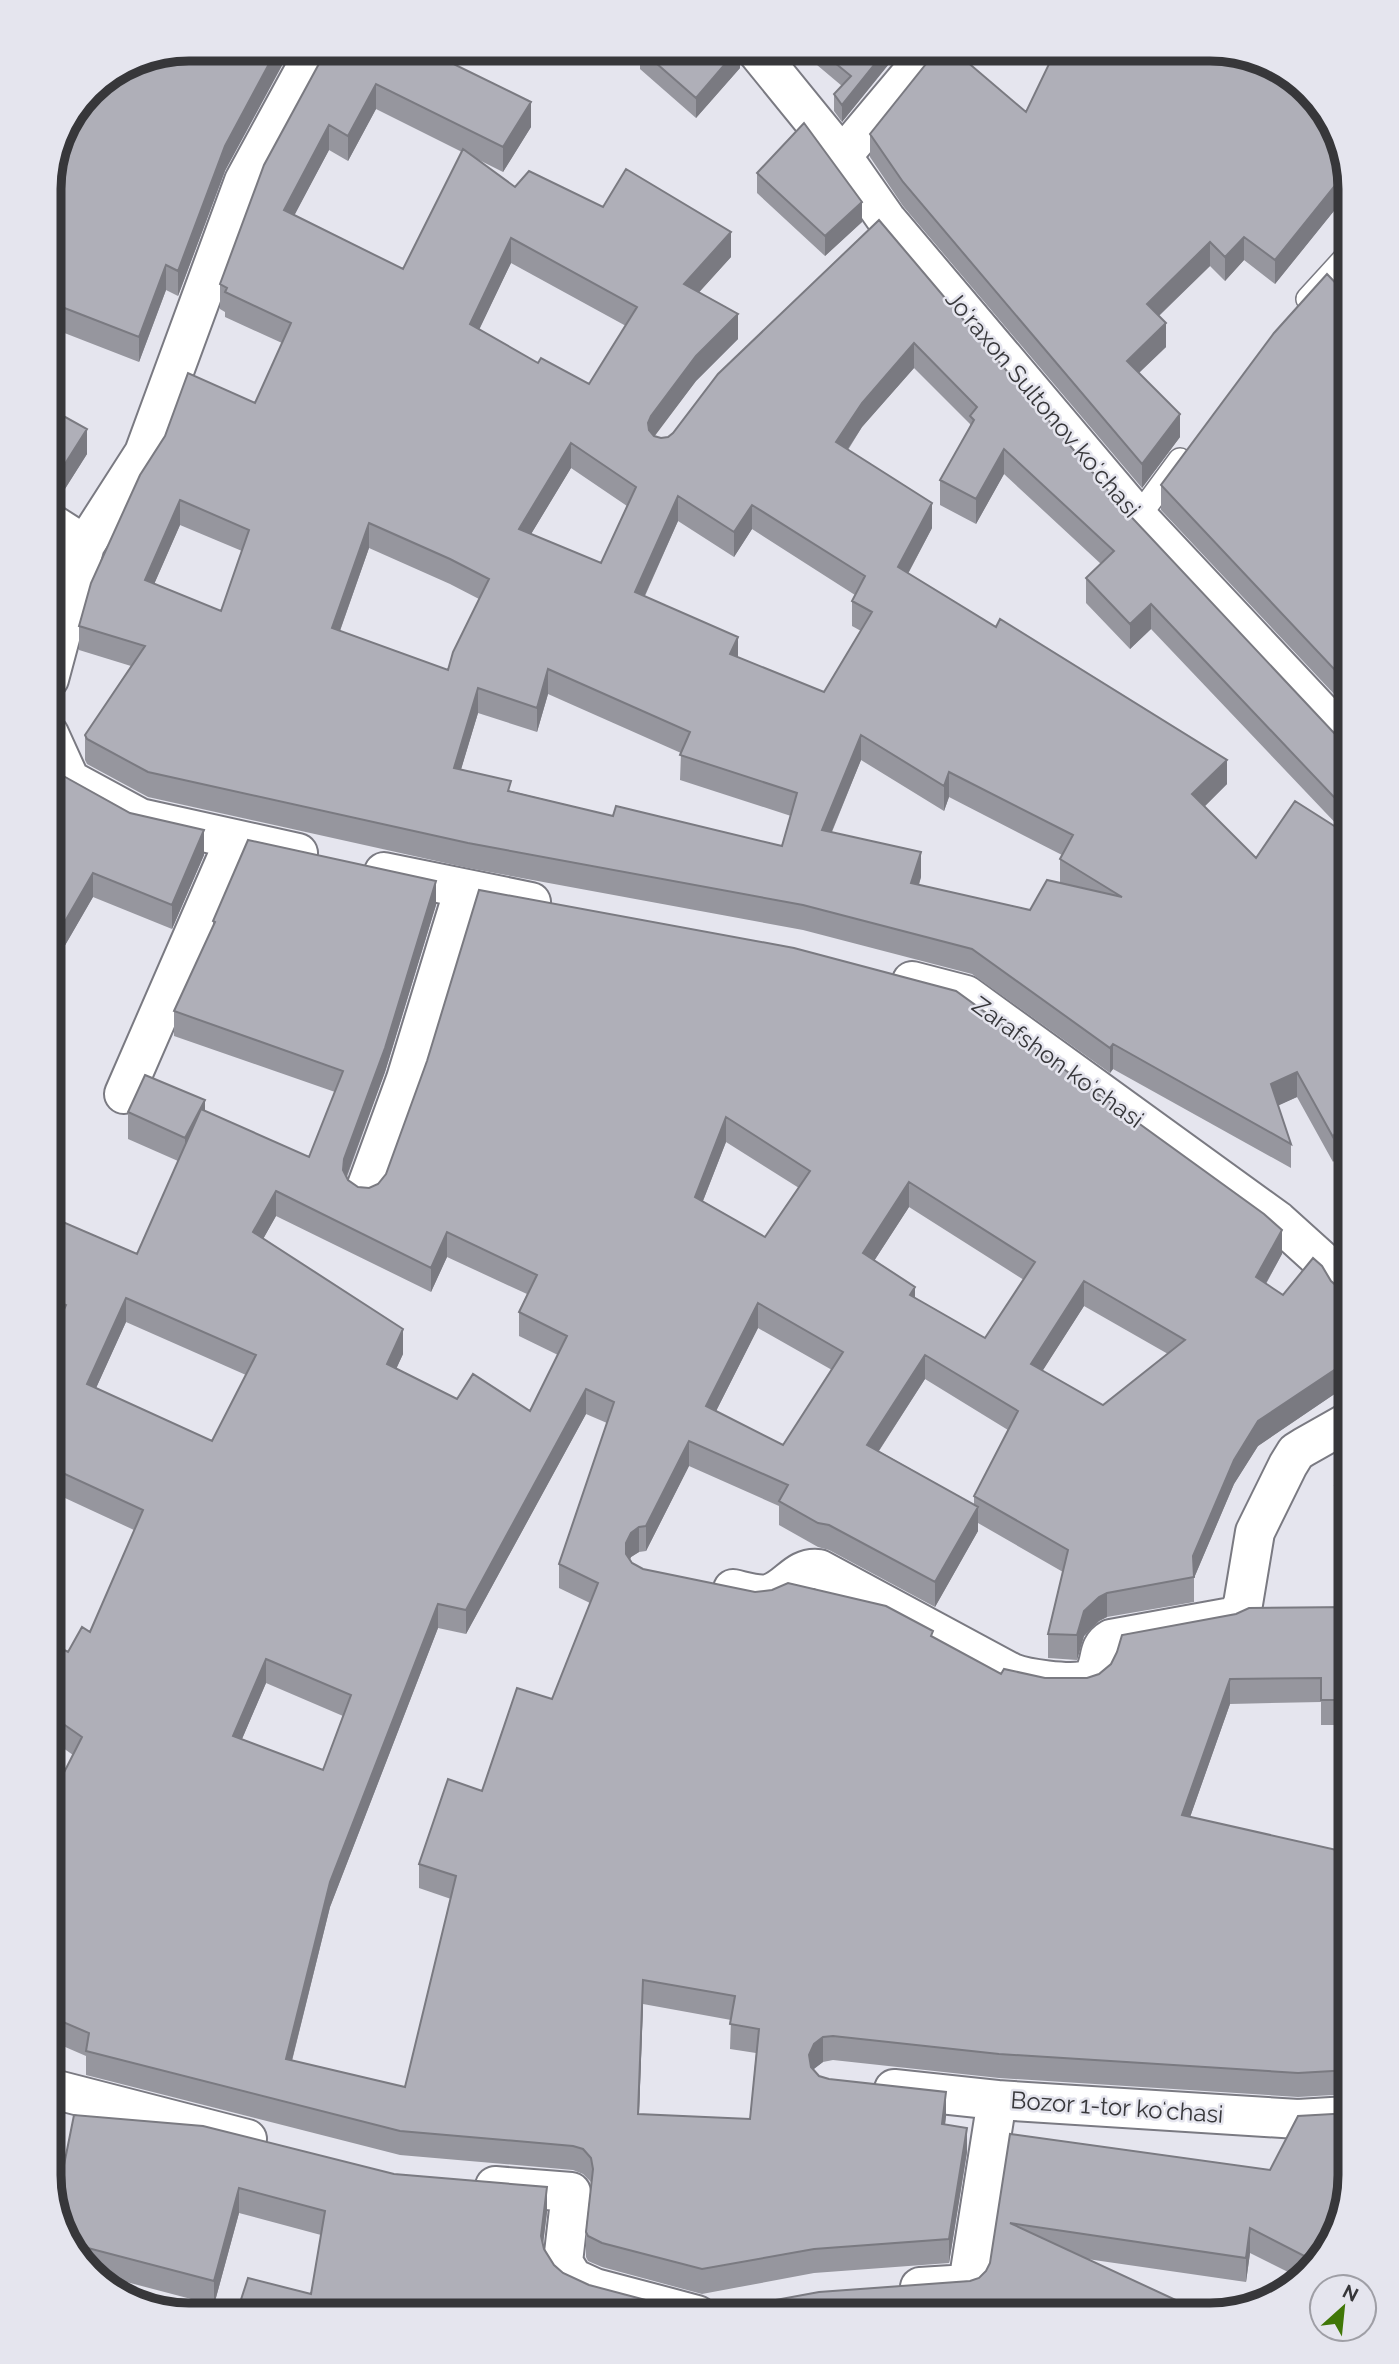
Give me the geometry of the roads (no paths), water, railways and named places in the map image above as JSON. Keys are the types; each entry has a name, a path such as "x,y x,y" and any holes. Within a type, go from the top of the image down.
{"street":[{"path":"62,631 85,545 144,453 244,181 309,62"},
{"name":"Joʻraxon Sultonov koʻchasi","path":"766,62 842,156 877,227 1138,517 1338,730"},
{"path":"842,156 920,62"},
{"path":"62,530 85,545"},
{"path":"62,762 70,780 140,818 464,889 571,909"},
{"path":"124,1094 235,839"},
{"path":"365,1191 407,1079 464,889"},
{"name":"Zarafshon koʻchasi","path":"876,972 966,995 1278,1221 1338,1275"},
{"path":"697,1582 767,1594 777,1590 801,1571 818,1569 1012,1673 1035,1679 1083,1681 1091,1678 1096,1671 1100,1649 1111,1639 1232,1618 1238,1613 1243,1604 1255,1532 1288,1465 1296,1452 1338,1428"},
{"path":"859,2085 997,2100"},
{"path":"61,2091 281,2148"},
{"name":"Bozor 1-tor koʻchasi","path":"885,2290 968,2284 997,2100 1298,2119 1338,2117"},
{"path":"463,2183 571,2192 563,2262 573,2278 595,2288 663,2302"}],"lane":[{"path":"1298,310 1338,266"},
{"path":"1138,517 1196,438"}]}
